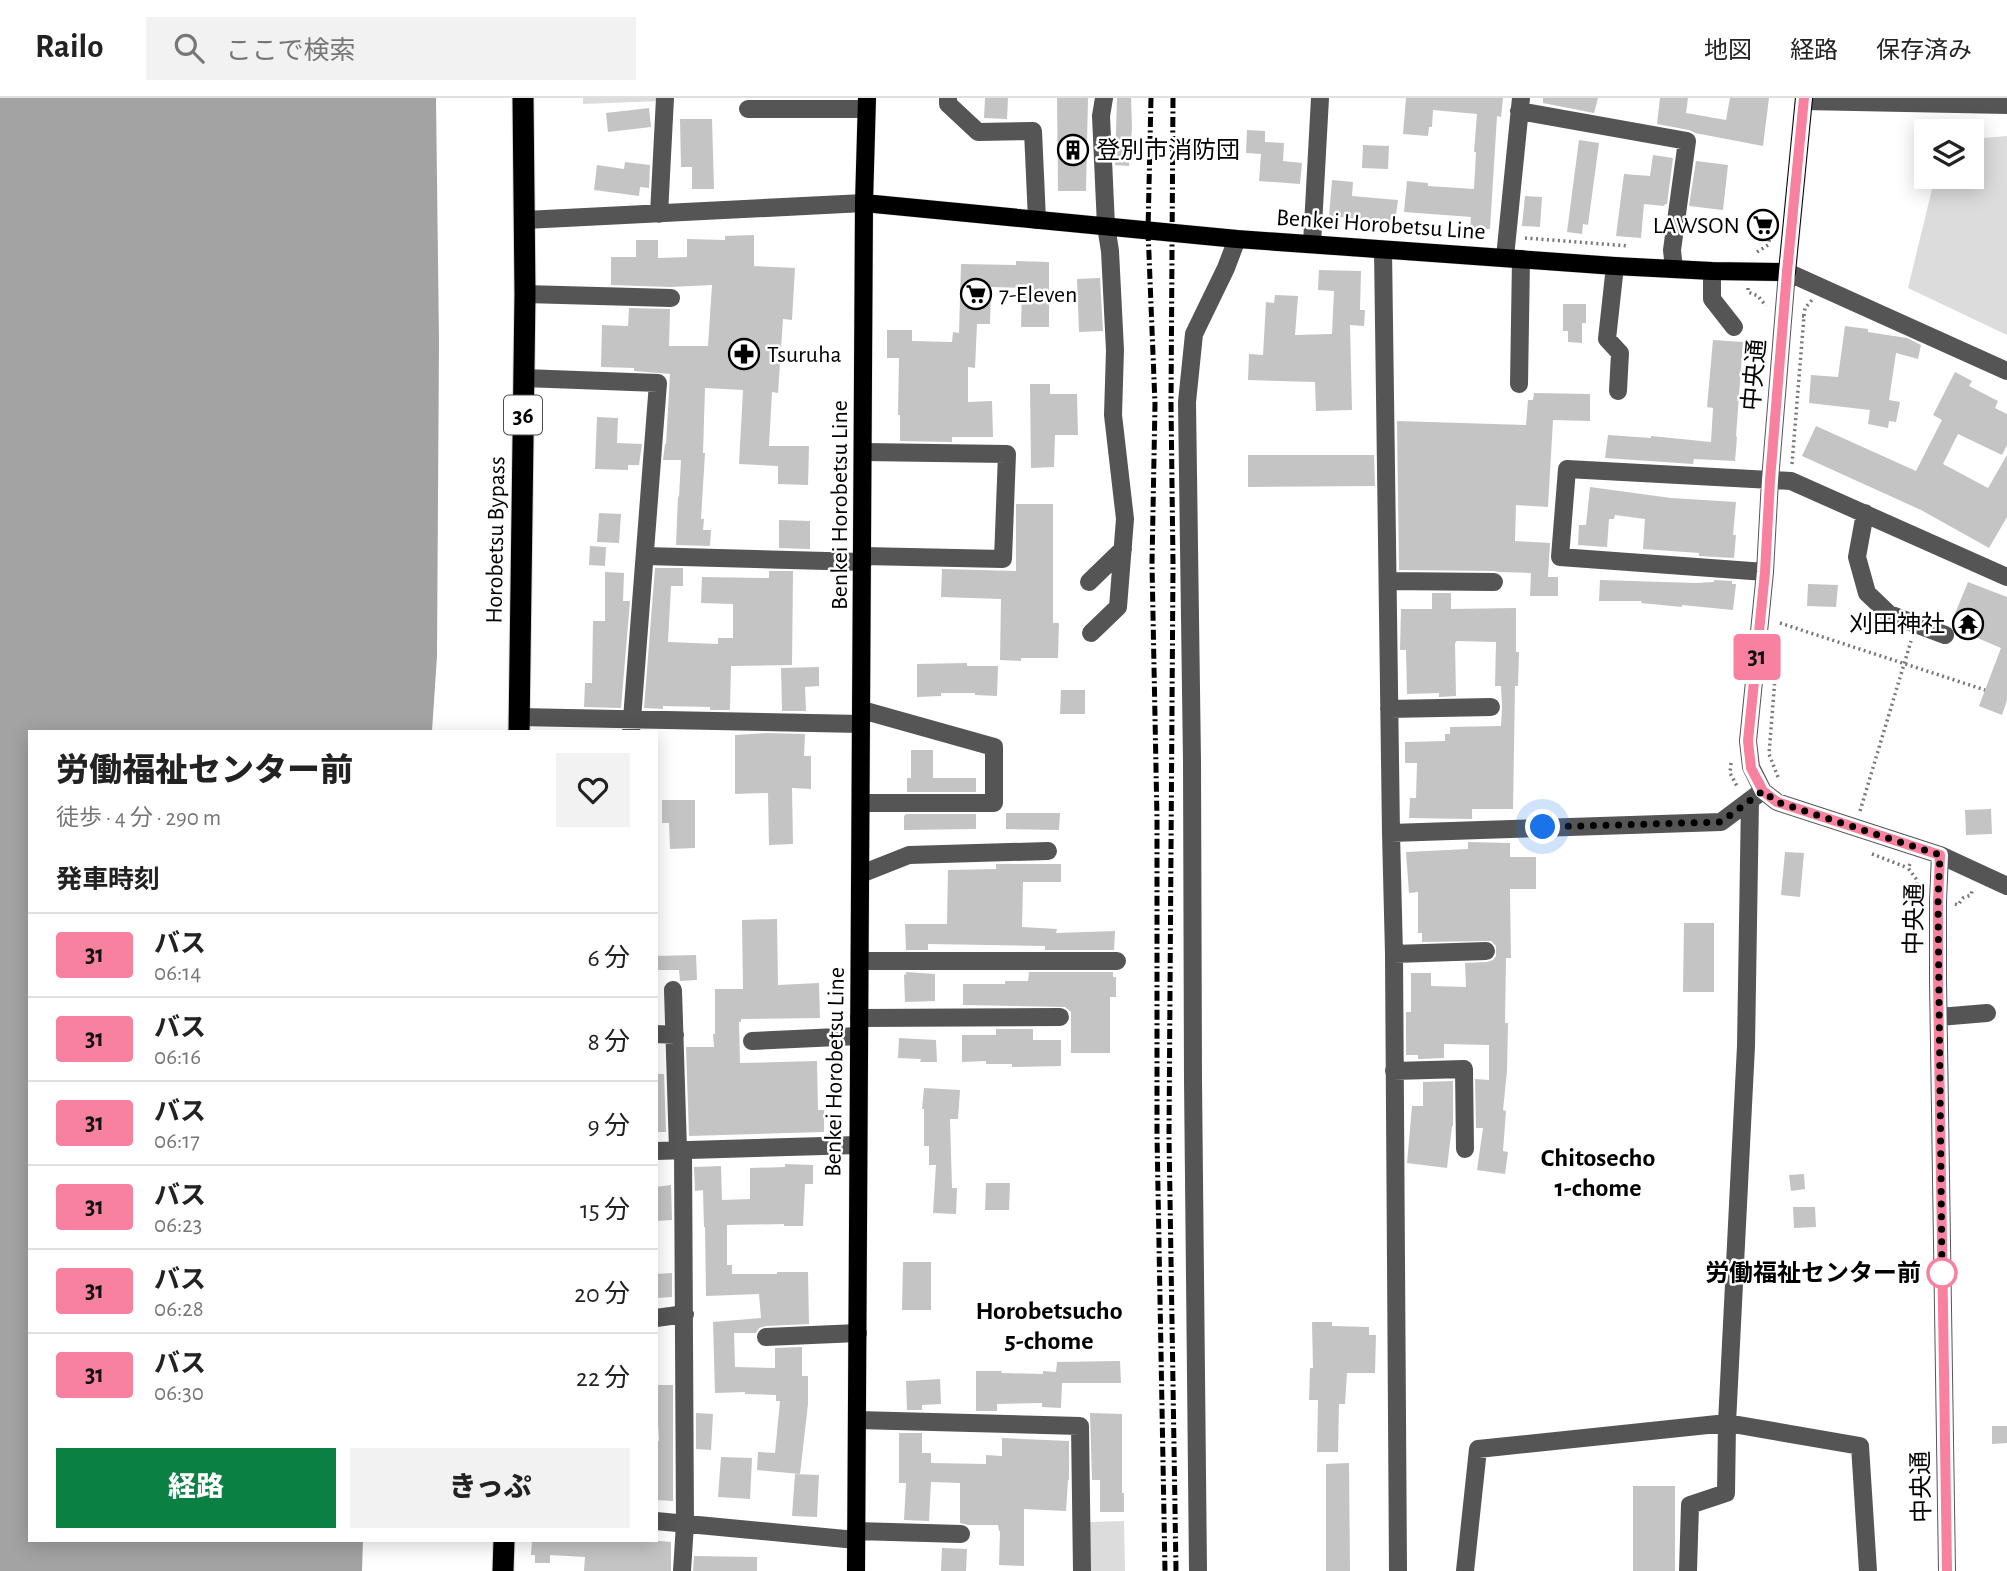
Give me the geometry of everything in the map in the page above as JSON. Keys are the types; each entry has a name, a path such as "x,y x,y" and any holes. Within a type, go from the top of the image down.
{"highway":[{"name":"Horobetsu Bypass","path":"519,724 525,294 523,98"},
{"path":"503,1571 504,1542"}],"main road":[{"path":"1787,272 1804,99"},
{"path":"864,203 866,103"},
{"name":"Benkei Horobetsu Line","path":"856,1571 864,203 1237,239 1383,250 1615,266 1787,272"}],"street":[{"path":"659,214 666,98"},
{"path":"948,98 948,104 978,132 1033,131 1037,220"},
{"path":"1091,633 1118,607 1125,519 1113,415 1115,350 1101,116 1104,98"},
{"path":"1312,244 1320,98"},
{"path":"1804,99 2007,105"},
{"path":"748,109 866,103"},
{"path":"1519,384 1513,258 1520,105 1687,141 1672,250 1674,269"},
{"path":"525,220 864,203"},
{"path":"1198,1571 1187,402 1194,334 1237,239"},
{"path":"1383,250 1394,954 1398,1571"},
{"path":"1615,266 1607,339 1620,353 1618,391"},
{"path":"1712,271 1712,299 1734,327"},
{"path":"1787,272 2007,371"},
{"name":"中央通","path":"1787,272 1765,572 1748,741 1751,768 1757,796 1940,855 1939,1017 1947,1571"},
{"path":"525,294 671,298"},
{"path":"524,378 658,383 632,725"},
{"path":"645,556 1003,559 1007,454 863,452"},
{"path":"1765,572 1560,557 1567,469 1791,481 2007,577"},
{"path":"1865,513 1857,557 1867,593 1889,614 1945,635"},
{"path":"1088,582 1123,549"},
{"path":"1388,581 1494,582"},
{"path":"1389,709 1491,707"},
{"path":"519,724 632,725 861,717 994,747 994,803 862,803"},
{"path":"1391,833 1721,822 1757,796"},
{"path":"1688,1571 1690,1504 1726,1493 1727,1423 1757,796"},
{"path":"861,874 909,855 1048,850"},
{"path":"1940,855 2007,886"},
{"path":"1394,954 1486,951"},
{"path":"860,961 1117,961"},
{"path":"673,990 685,1314 685,1524 682,1571"},
{"path":"1939,1017 1987,1013"},
{"path":"752,1041 859,1027 1060,1017"},
{"path":"658,1034 676,1035"},
{"path":"1394,1070 1464,1069 1465,1149"},
{"path":"658,1151 858,1145"},
{"path":"658,1318 685,1314"},
{"path":"766,1337 858,1333"},
{"path":"858,1420 1080,1426 1082,1571"},
{"path":"1465,1571 1478,1449 1727,1423 1860,1446 1868,1571"},
{"path":"658,1521 856,1536 961,1534"}],"path":[{"path":"1780,623 1985,690"},
{"path":"1859,813 1915,624"},
{"path":"1779,636 1769,754 1779,778"}],"shaded area":[{"path":"0,98 436,98 439,342 437,656 432,730 28,730 28,1542 363,1542 362,1571 0,1571"},
{"path":"583,98 660,98 660,101 583,104"},
{"path":"2007,136 2007,335 1908,288 1932,189 1984,189 1984,138"},
{"path":"1124,1521 1125,1571 1089,1571 1089,1522"}],"building":[{"path":"985,98 1008,98 1007,119 984,118"},
{"path":"1057,98 1088,98 1086,191 1058,191"},
{"path":"1117,98 1131,98 1129,166 1115,165"},
{"path":"1406,98 1503,98 1501,117 1497,116 1490,229 1470,228 1471,217 1404,212 1407,181 1428,183 1428,186 1474,189 1477,114 1433,110 1432,127 1429,127 1428,136 1403,134"},
{"path":"1543,98 1598,98 1594,113 1543,103"},
{"path":"1660,98 1688,98 1686,113 1726,120 1730,98 1769,98 1763,146 1657,124"},
{"path":"649,108 651,127 608,132 606,113"},
{"path":"680,119 712,119 714,189 692,189 692,167 681,167"},
{"path":"1247,130 1265,131 1265,142 1284,143 1283,161 1302,163 1300,184 1259,181 1261,154 1246,153"},
{"path":"1579,140 1599,143 1588,225 1583,224 1582,234 1567,232"},
{"path":"1363,145 1389,146 1388,169 1362,168"},
{"path":"1653,155 1673,158 1667,204 1644,204 1641,238 1616,236 1624,174 1650,176"},
{"path":"1696,161 1728,165 1723,210 1689,206"},
{"path":"625,162 650,165 649,188 640,187 639,196 594,190 597,165 624,169"},
{"path":"1332,180 1353,182 1352,196 1398,200 1395,222 1329,216"},
{"path":"1525,196 1542,197 1540,227 1522,226"},
{"path":"754,235 754,266 795,268 792,320 783,319 778,393 772,392 769,446 809,446 808,485 778,484 778,466 739,464 743,390 705,388 701,519 704,519 703,530 711,530 710,546 676,545 681,460 663,460 670,374 634,371 634,368 601,367 602,325 628,326 629,308 670,309 669,346 708,346 712,285 611,285 611,257 636,257 636,240 658,240 658,258 687,257 687,239 725,240 725,236"},
{"path":"1016,261 1049,262 1049,327 1021,327 1022,288 991,287 990,324 977,324 975,368 968,367 968,402 992,401 993,437 952,437 952,442 900,441 899,358 887,358 887,330 912,330 912,341 952,342 953,332 959,333 961,264 1016,265"},
{"path":"1319,270 1361,271 1360,310 1365,310 1364,326 1350,325 1352,410 1316,411 1315,382 1248,380 1249,354 1263,355 1266,302 1274,303 1275,295 1298,296 1295,335 1332,334 1334,291 1318,290"},
{"path":"1100,278 1103,331 1079,332 1077,279"},
{"path":"1563,304 1586,304 1582,343 1568,342 1568,331 1563,331"},
{"path":"1845,326 1907,338 1921,345 1918,359 1896,353 1889,400 1900,402 1896,422 1889,421 1888,428 1868,424 1870,410 1809,403 1811,375 1838,377"},
{"path":"1713,340 1743,342 1735,461 1694,459 1693,464 1605,458 1608,435 1711,442 1713,408 1707,407"},
{"path":"1955,372 1972,381 1969,386 1998,401 1995,408 2007,414 2007,445 2002,455 1958,434 1943,464 1988,488 2007,455 2007,517 1989,548 1921,510 1802,456 1816,426 1916,471 1942,420 1933,415"},
{"path":"1030,384 1050,384 1050,394 1077,394 1078,435 1055,435 1054,467 1031,468"},
{"path":"1534,393 1590,394 1590,421 1553,420 1548,507 1516,505 1515,541 1550,543 1548,577 1558,577 1558,596 1530,596 1531,573 1399,570 1397,421 1526,425 1528,400 1533,400"},
{"path":"597,417 618,418 617,443 642,444 639,465 628,465 628,470 595,469"},
{"path":"1248,455 1374,455 1375,486 1248,487"},
{"path":"1590,487 1671,498 1736,502 1734,558 1643,549 1645,519 1615,515 1614,519 1609,519 1607,547 1578,545 1579,525 1586,525"},
{"path":"1016,504 1053,504 1053,623 1059,623 1058,658 1000,660 1001,599 941,597 942,569 1016,571"},
{"path":"599,513 621,514 619,543 597,542"},
{"path":"779,520 810,521 810,549 779,548"},
{"path":"590,546 606,547 605,566 589,565"},
{"path":"655,568 683,568 683,586 671,586 668,642 718,644 718,638 733,638 733,604 701,603 702,577 769,578 769,571 793,571 792,665 731,666 730,710 710,710 710,707 644,708"},
{"path":"605,572 624,573 623,601 630,601 621,708 584,707 585,683 592,683 593,621 605,621"},
{"path":"1600,580 1696,583 1732,581 1732,584 1736,584 1733,610 1641,603 1642,601 1599,601"},
{"name":"刈田神社","path":"1968,582 2007,597 2007,700 2002,715 1979,706 2001,648 1954,628 1958,618 1954,616"},
{"path":"1808,584 1838,585 1836,607 1807,606"},
{"path":"1432,593 1451,593 1451,609 1516,608 1516,652 1519,652 1518,686 1515,686 1513,809 1472,809 1472,819 1409,818 1410,798 1416,798 1417,763 1405,763 1405,742 1445,741 1445,734 1450,734 1450,727 1501,726 1501,686 1495,686 1496,642 1455,643 1456,696 1439,697 1439,693 1407,694 1406,650 1400,650 1401,609 1432,609"},
{"path":"967,663 967,666 998,666 997,696 941,693 941,696 917,697 917,664"},
{"path":"819,667 819,686 805,687 806,711 782,711 781,668"},
{"path":"1061,690 1085,690 1085,714 1060,714"},
{"path":"805,734 804,756 811,756 811,789 792,788 793,844 769,845 768,793 735,794 735,735"},
{"path":"911,750 933,750 933,778 976,778 976,792 907,792 907,778 911,778"},
{"path":"662,800 695,800 695,848 670,849 669,823 662,823"},
{"path":"1991,809 1992,834 1966,835 1965,810"},
{"path":"1006,813 1060,813 1059,830 1006,829"},
{"path":"906,814 976,814 976,829 904,830"},
{"path":"1468,842 1510,843 1510,857 1536,857 1536,889 1510,889 1511,958 1506,958 1505,1023 1508,1023 1503,1110 1506,1111 1503,1151 1508,1152 1505,1174 1477,1170 1483,1128 1476,1128 1475,1079 1489,1080 1489,1045 1444,1044 1444,1058 1418,1059 1418,1055 1406,1055 1406,1012 1411,1012 1411,973 1431,973 1431,986 1466,987 1465,963 1487,962 1496,956 1496,946 1491,941 1422,942 1422,933 1418,933 1418,892 1409,893 1406,852 1468,849"},
{"path":"1785,852 1804,853 1800,897 1781,895"},
{"path":"996,864 1061,864 1061,882 1023,882 1022,927 1057,929 1056,933 1115,931 1114,950 1045,950 1045,946 928,944 928,950 906,950 905,924 947,924 948,870 996,869"},
{"path":"777,919 778,985 819,983 820,1018 741,1019 740,1063 817,1061 818,1110 824,1110 824,1132 689,1136 686,1047 714,1047 715,989 743,989 742,920"},
{"path":"1684,923 1714,923 1714,992 1683,992"},
{"path":"696,955 697,980 680,981 679,970 658,970 658,956"},
{"path":"906,972 935,974 935,1001 905,1002"},
{"path":"1029,972 1113,972 1113,977 1116,977 1116,997 1110,997 1110,1053 1071,1053 1071,1012 1065,1007 963,1005 963,984 1028,981"},
{"path":"996,1029 1033,1029 1033,1040 1061,1040 1061,1066 1012,1067 1012,1064 986,1064 986,1061 962,1062 962,1035 996,1035"},
{"path":"899,1038 936,1040 937,1062 898,1058"},
{"path":"658,1074 664,1074 666,1132 658,1132"},
{"path":"1453,1081 1453,1126 1447,1168 1407,1163 1412,1106 1423,1106 1423,1082"},
{"path":"924,1088 960,1090 958,1119 950,1119 952,1188 957,1188 956,1214 933,1213 936,1165 929,1165 929,1146 924,1146"},
{"path":"785,1164 813,1165 813,1184 805,1184 803,1226 727,1225 727,1265 732,1265 732,1274 808,1272 809,1324 766,1326 759,1328 756,1333 734,1333 735,1367 775,1368 775,1348 802,1347 802,1376 808,1376 808,1404 800,1474 757,1470 758,1452 775,1453 780,1401 776,1401 776,1395 715,1393 713,1322 761,1318 759,1294 706,1296 703,1190 695,1191 694,1167 721,1166 722,1200 750,1199 750,1168 785,1167"},
{"path":"1804,1174 1805,1189 1791,1191 1789,1175"},
{"path":"986,1183 1010,1183 1009,1210 985,1210"},
{"path":"671,1185 672,1220 658,1221 658,1187"},
{"path":"1793,1207 1815,1207 1816,1227 1794,1228"},
{"path":"903,1262 931,1262 931,1310 902,1310"},
{"path":"672,1273 672,1297 658,1298 658,1274"},
{"path":"1312,1322 1332,1322 1332,1326 1369,1327 1369,1335 1376,1335 1375,1373 1347,1373 1345,1404 1339,1404 1338,1452 1317,1452 1318,1400 1309,1400 1310,1368 1313,1368"},
{"path":"1120,1361 1121,1383 1062,1383 1061,1408 1042,1407 1042,1403 997,1404 997,1411 976,1411 976,1371 1043,1374 1043,1371 1056,1372 1057,1362"},
{"path":"940,1379 941,1404 922,1405 922,1410 907,1410 906,1381"},
{"path":"658,1385 673,1385 673,1501 658,1500"},
{"path":"696,1413 713,1414 711,1450 696,1449"},
{"path":"1090,1413 1122,1414 1124,1512 1100,1512 1100,1480 1092,1480"},
{"path":"1992,1426 2007,1426 2007,1443 1992,1444"},
{"path":"899,1433 922,1433 922,1453 931,1453 931,1463 986,1464 986,1455 1002,1456 1002,1438 1069,1441 1066,1511 1024,1509 1024,1566 999,1565 998,1525 960,1523 960,1483 931,1482 929,1521 904,1520 906,1483 899,1483"},
{"path":"721,1457 752,1458 750,1499 718,1497"},
{"path":"1349,1463 1350,1571 1326,1571 1326,1464"},
{"path":"795,1474 819,1475 817,1517 792,1516"},
{"path":"1633,1486 1675,1486 1675,1571 1633,1571"},
{"path":"532,1542 671,1542 671,1571 584,1571 585,1557 550,1555 550,1563 535,1563 535,1555 531,1555"},
{"path":"942,1548 967,1549 966,1571 941,1571"},
{"path":"694,1556 757,1557 757,1571 693,1571"}],"railway":[{"path":"1151,98 1148,230 1155,404 1152,564 1157,819 1157,1135 1165,1571"},
{"path":"1173,98 1169,1136 1176,1571"}],"bus line":[{"name":"31","path":"1804,98 1787,272 1765,572 1748,741 1751,768 1763,791 1777,802 1940,855 1938,980 1947,1571"}],"place":[{"name":"登別市消防団","path":"1073,150"},
{"name":"LAWSON","path":"1763,225"},
{"name":"7-Eleven","path":"976,294"},
{"name":"Tsuruha","path":"744,354"},
{"name":"刈田神社","path":"1968,624"},
{"name":"労働福祉センター前","path":"1942,1273"}],"district":[{"name":"Chitosecho 1-chome","path":"1598,1172"},
{"name":"Horobetsucho 5-chome","path":"1049,1325"}],"route":[{"path":"1543,827 1721,822 1763,791 1777,802 1940,855 1938,901 1942,1273"}]}
